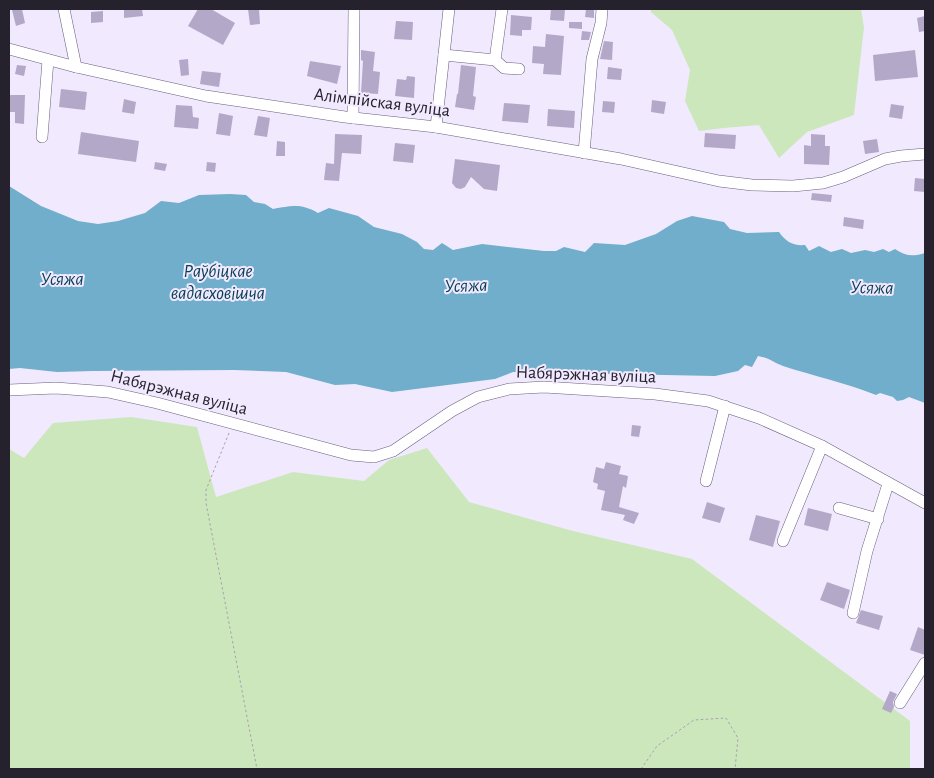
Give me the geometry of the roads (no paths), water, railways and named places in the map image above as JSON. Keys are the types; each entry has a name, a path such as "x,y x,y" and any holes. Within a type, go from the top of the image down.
{"street":[{"path":"64,9 76,67"},
{"path":"353,118 354,9"},
{"path":"436,127 449,9"},
{"path":"495,60 502,9"},
{"path":"584,153 592,59 601,23 602,9"},
{"name":"Алімпійская вуліца","path":"9,49 76,67 206,96 353,118 436,127 636,162 711,180 752,185 793,186 823,183 843,177 885,159 925,154"},
{"path":"444,55 495,60 504,68 519,69"},
{"path":"42,137 48,60"},
{"name":"Набярэжная вуліца","path":"9,390 56,388 108,392 351,455 374,457 393,451 452,411 478,397 509,389 544,387 655,394 708,402 759,418 822,446 925,503"},
{"path":"706,481 725,406"},
{"path":"783,541 822,446"},
{"path":"853,613 867,551 888,484"},
{"path":"839,508 878,519"},
{"path":"900,703 925,663"}],"water":[{"name":"Раўбіцкае вадасховішча","path":"9,186 41,206 78,221 98,224 118,221 145,213 161,201 179,203 199,195 246,195 254,202 265,204 273,209 291,206 301,207 318,213 329,208 358,216 374,227 402,234 417,242 424,249 433,250 442,243 453,250 482,244 544,251 556,251 564,247 585,252 594,243 625,245 656,234 677,221 692,216 724,222 730,229 747,233 779,232 787,241 797,245 805,245 809,251 819,246 831,252 842,249 851,253 865,250 874,252 883,249 889,252 895,249 909,255 925,253 925,403 909,397 897,401 893,397 880,393 876,395 783,366 758,356 752,367 745,365 738,371 715,376 513,372 495,379 392,392 355,384 335,385 286,372 234,370 57,372 20,368 9,369"}],"water label":[{"name":"Усяжа","path":"62,279"},
{"name":"Усяжа","path":"466,286"},
{"name":"Усяжа","path":"872,288"}]}
